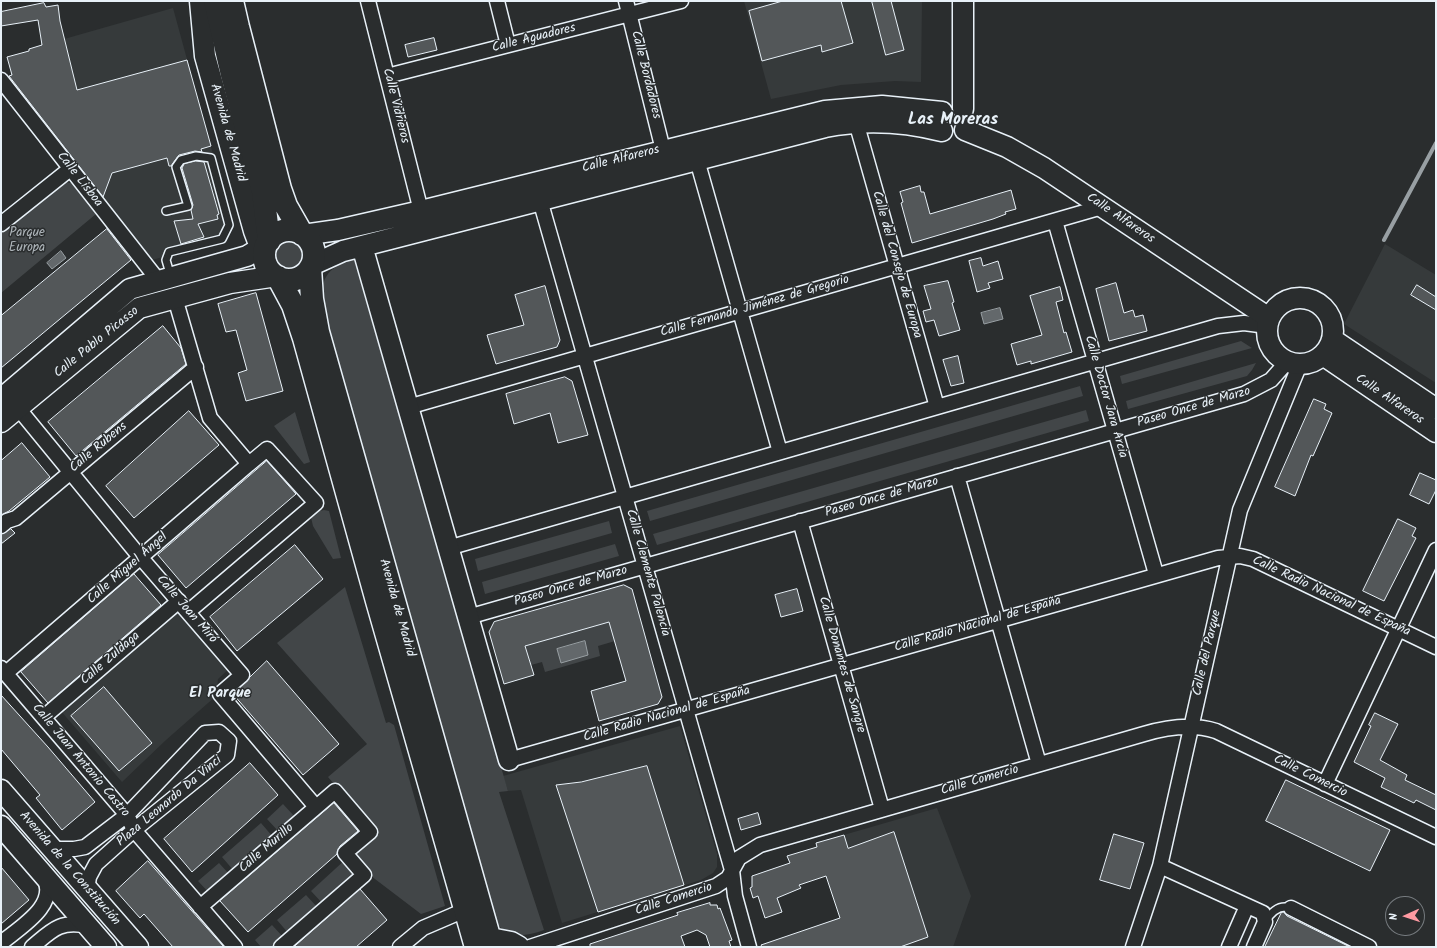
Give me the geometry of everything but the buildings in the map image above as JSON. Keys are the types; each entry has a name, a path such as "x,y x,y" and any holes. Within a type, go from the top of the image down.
{"main road":[{"name":"Avenida de Madrid","path":"215,1 232,75 263,192 269,258 293,305 304,338 465,910 486,944"},
{"name":"Avenida de Madrid","path":"232,1 280,189 286,206 302,234 308,240 313,249 314,258 311,266 312,299 318,332 486,944"},
{"path":"302,234 293,231 284,231 275,235 269,258 287,280 296,279 304,275 311,266"},
{"path":"486,944 511,943 518,947"}],"street":[{"name":"Avenida de Madrid","path":"200,1 205,56 269,258"},
{"name":"Calle Vidrieros","path":"368,1 421,211"},
{"path":"497,1 508,45"},
{"name":"Calle Aguadores","path":"387,76 508,45 628,8 681,1"},
{"path":"949,114 950,1"},
{"path":"949,114 963,1"},
{"name":"Calle Bordadores","path":"628,8 663,150"},
{"name":"Calle Lisboa","path":"2,85 70,169 165,278"},
{"name":"Calle Alfareros","path":"302,234 338,230 421,211 808,114 842,108 882,106 949,114 968,119 966,130 1007,147 1031,160 1102,207 1268,322"},
{"name":"Calle Alfareros","path":"311,266 343,251 825,127 856,122 892,122 949,114"},
{"name":"Calle del Consejo de Europa","path":"856,122 937,407"},
{"path":"697,160 780,452"},
{"path":"1,224 70,169"},
{"name":"Calle Clemente Palencia","path":"540,200 732,870 735,896 749,947"},
{"name":"Calle Fernando Jiménez de Gregorio","path":"408,407 1102,207"},
{"name":"Calle Doctor Jara Arcia","path":"1055,220 1156,574"},
{"path":"362,246 509,760"},
{"name":"Calle Pablo Picasso","path":"1,422 9,403 130,289 236,259 269,258"},
{"name":"Calle Pablo Picasso","path":"9,403 139,308 230,283 269,258"},
{"path":"1301,297 1311,299 1319,304 1329,315 1333,324 1328,347 1312,362 1294,363 1273,350 1267,339 1268,322 1278,306 1286,300 1301,297"},
{"path":"175,298 210,418 249,464"},
{"path":"448,548 1218,326 1268,322"},
{"name":"Calle Alfareros","path":"1328,347 1436,409"},
{"name":"Calle Alfareros","path":"1328,347 1436,432"},
{"name":"Paseo Once de Marzo","path":"468,617 1253,390 1271,380 1294,363"},
{"name":"Calle del Parque","path":"1133,947 1160,866 1240,510 1294,363"},
{"name":"Calle Rubens","path":"1,526 7,521 16,518 196,367"},
{"name":"Calle Joan Miró","path":"9,403 71,473 139,555 242,674 220,694 316,807"},
{"name":"Calle Miguel Ángel","path":"3,670 267,449 316,503"},
{"path":"957,476 1039,764"},
{"name":"Calle Zuldaga","path":"44,717 316,503"},
{"name":"Calle Donantes de Sangre","path":"800,521 882,809"},
{"path":"1325,784 1436,550"},
{"name":"Calle Radio Nacional de España","path":"509,760 1156,574 1203,561 1230,556 1253,559 1436,647"},
{"name":"Calle Juan Antonio Castro","path":"3,670 127,815 134,830 235,947"},
{"name":"Calle Comercio","path":"530,947 708,890 724,882 739,858 760,844 1153,731 1191,726 1216,731 1436,837"},
{"name":"Plaza Leonardo Da Vinci","path":"52,849 74,850 86,847 127,815 205,733 219,732 226,737 229,741 227,755 134,830 96,864 89,877 87,889"},
{"name":"Avenida de la Constitución","path":"1,790 138,947"},
{"name":"Calle Murillo","path":"200,907 335,791 370,832 345,853 364,876 281,947"},
{"name":"Avenida de la Constitución","path":"1,826 106,947"},
{"path":"1160,866 1263,913 1265,922 1254,947"},
{"path":"1,943 44,904 47,885 40,872"},
{"path":"1229,947 1247,906"},
{"path":"1291,908 1369,947"},
{"path":"400,947 423,928 465,910"},
{"path":"32,947 55,927 71,924 88,926"}],"lane":[{"path":"165,278 166,260 169,252 222,239 229,225 211,158 196,156 181,160 176,167 188,206 166,211"},
{"path":"1265,922 1272,912 1279,908 1291,908"}],"shaded area":[{"path":"744,1 922,1 921,82 895,81 841,85 771,99"},
{"path":"173,8 232,224 223,240 152,260 16,86 22,82 32,62 29,49"},
{"path":"1385,244 1436,275 1436,383 1344,324"},
{"path":"61,251 66,258 52,269 47,263"},
{"path":"1000,308 1003,319 984,324 981,313"},
{"path":"179,608 231,667 218,679 216,696 166,740 122,782 60,710"},
{"path":"585,641 588,655 561,663 557,649"},
{"path":"680,726 717,854 717,867 713,873 701,880 562,923 521,790 508,791 503,776"},
{"path":"937,808 971,896 953,947 759,947 840,918 816,843"}],"green space":[{"name":"Parque Europa","path":"65,182 71,183 96,214 1,293 1,233"},
{"path":"289,239 295,240 303,248 303,260 295,268 289,269 283,268 275,260 274,254 275,248 283,240"},
{"path":"354,260 508,791 499,792 544,930 536,933 515,935 509,933 497,924 492,917 320,308 322,289 326,276 336,267"},
{"path":"1241,341 1252,348 1122,384 1120,376"},
{"path":"1256,363 1247,376 1128,409 1126,401"},
{"path":"1080,386 1083,396 650,521 647,511"},
{"path":"1086,410 1089,421 657,545 653,534"},
{"path":"295,412 310,462 304,464 274,426"},
{"path":"324,510 329,511 341,558 333,559 313,526 310,513"},
{"path":"609,521 612,533 478,571 475,559"},
{"path":"615,544 619,556 485,594 482,582"},
{"path":"345,587 386,723 389,722 394,725 445,906 421,914 371,876 352,854 376,833 328,777 367,744 277,643"},
{"path":"609,622 615,641 598,646 600,656 545,672 542,662 531,665 525,646"},
{"path":"283,804 295,817 279,832 267,819"},
{"path":"261,823 273,837 234,871 222,857"},
{"path":"346,859 359,873 323,904 311,891"},
{"path":"219,863 230,875 210,894 198,881"},
{"path":"306,895 318,908 289,934 277,920"},
{"path":"272,925 284,938 274,947 261,947 255,940"}],"waterway":[{"path":"1384,240 1436,143"}],"district":[{"name":"Las Moreras","path":"953,121"},
{"name":"El Parque","path":"220,694"}]}
